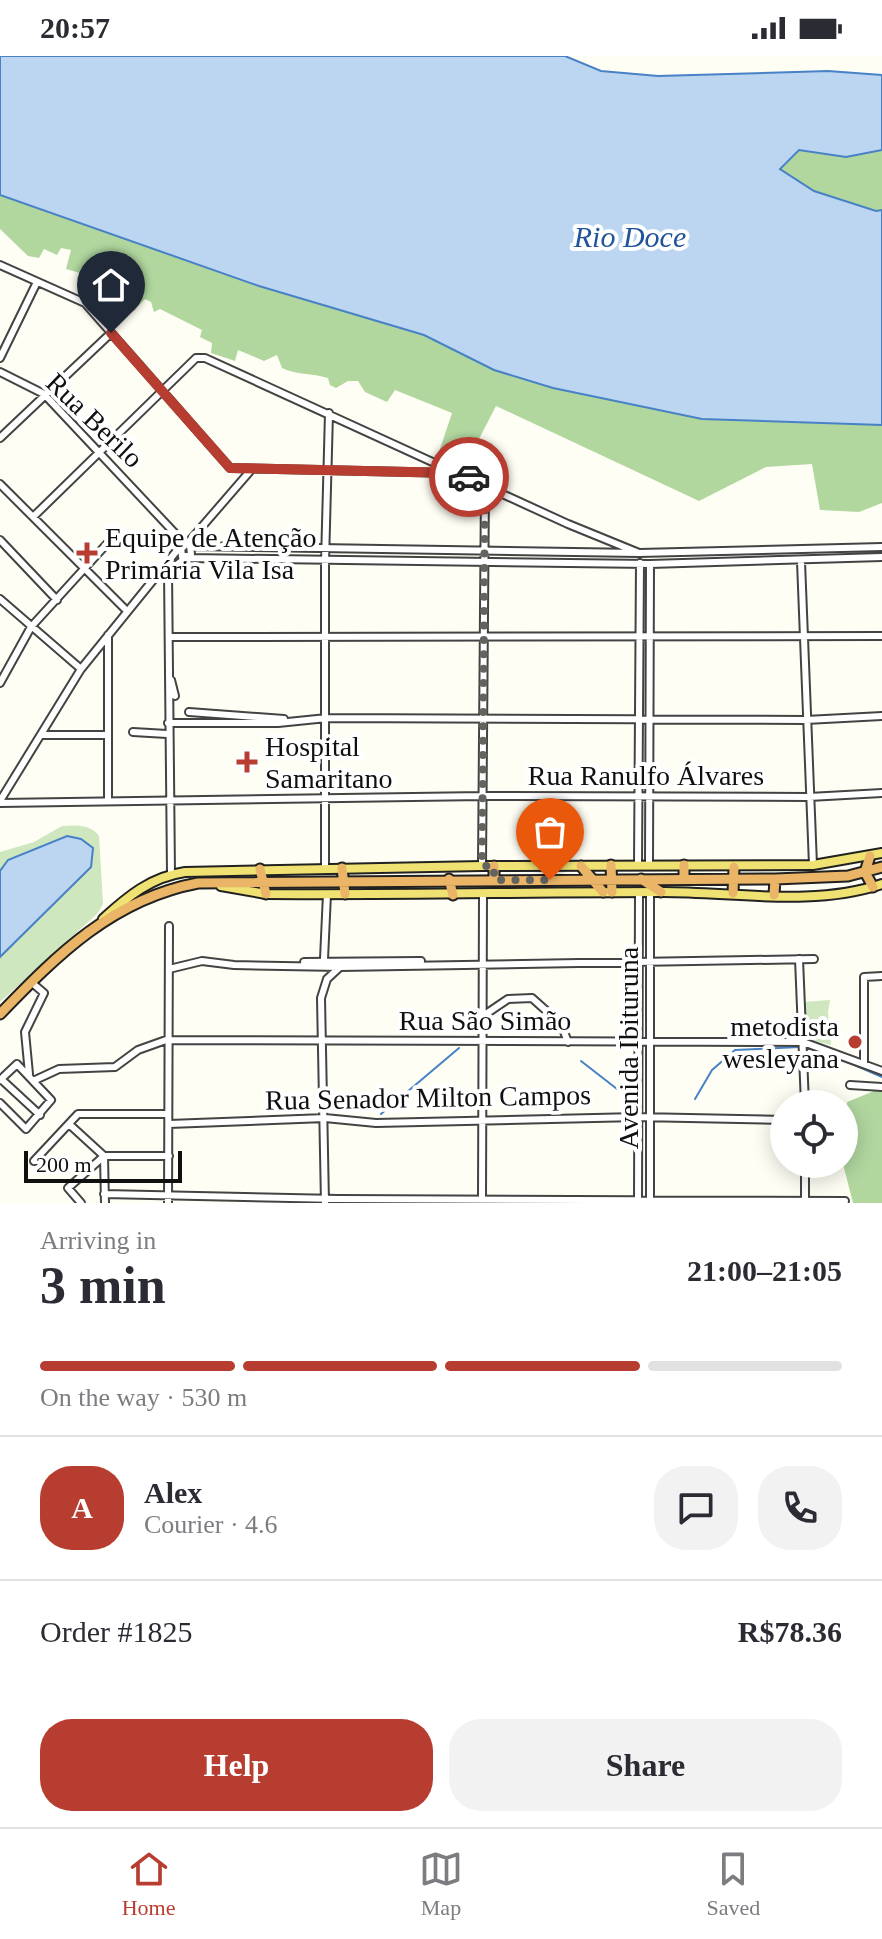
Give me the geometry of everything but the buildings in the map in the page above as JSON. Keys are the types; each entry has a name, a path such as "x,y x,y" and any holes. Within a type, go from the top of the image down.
{"highway":[{"path":"865,872 870,856"},
{"path":"550,865 550,880"},
{"path":"581,866 607,892 611,865"},
{"path":"684,865 684,879"},
{"path":"494,866 494,880"},
{"path":"733,893 734,867"},
{"path":"0,1014 31,982 102,920 160,892 213,882 775,879 833,877 882,867"},
{"path":"342,868 345,894"},
{"path":"260,869 266,894"},
{"path":"865,872 878,885"},
{"path":"449,879 453,895"},
{"path":"641,879 661,892"},
{"path":"774,895 775,879"}],"main road":[{"path":"102,920 127,897 171,874 325,868 813,865 882,853"},
{"path":"213,882 266,894 453,895 661,892 824,895 878,885"}],"street":[{"path":"0,265 85,303 223,464 230,468 455,473"},
{"path":"0,358 37,282"},
{"path":"0,438 111,333"},
{"path":"33,517 196,358 205,358 455,473 639,553"},
{"name":"Rua Berilo","path":"0,372 44,394 185,546 180,555 186,558"},
{"path":"325,868 325,551 329,413"},
{"path":"154,581 163,564 185,546 251,469"},
{"path":"0,484 127,611"},
{"path":"482,866 485,485"},
{"path":"0,499 8,492"},
{"path":"592,551 596,535"},
{"path":"0,683 31,627 114,536"},
{"path":"0,540 57,600"},
{"path":"185,546 325,551 639,553 882,547"},
{"path":"0,802 81,669 154,581 192,552 185,546"},
{"path":"253,549 253,561"},
{"path":"708,551 709,562"},
{"path":"186,558 650,564 801,562 882,557"},
{"path":"801,562 813,865"},
{"path":"638,865 640,563"},
{"path":"649,865 650,564"},
{"path":"168,571 167,734 171,874"},
{"path":"0,599 81,669"},
{"path":"108,635 108,800"},
{"path":"169,637 882,636"},
{"path":"169,665 175,696"},
{"path":"189,712 291,720"},
{"path":"168,723 327,718 806,720 882,716"},
{"path":"133,732 167,734"},
{"path":"42,735 106,735"},
{"name":"Rua Ranulfo Álvares","path":"0,802 483,796 809,797 882,793"},
{"name":"Avenida Ibituruna","path":"650,892 650,1202"},
{"name":"Avenida Ibituruna","path":"638,1202 639,893"},
{"path":"324,959 327,894"},
{"path":"482,1201 483,895"},
{"path":"168,1199 166,1040 169,926"},
{"path":"281,965 324,959 451,964"},
{"path":"799,959 805,1090"},
{"path":"169,969 202,961 340,967 481,962 650,963 814,959"},
{"path":"326,1201 322,988 340,967"},
{"path":"864,1064 864,977 882,976"},
{"path":"31,982 44,993 25,1032 32,1079"},
{"path":"483,1016 508,999 532,998 561,1024 568,1042"},
{"path":"32,1079 59,1069 115,1067 138,1050 166,1040"},
{"name":"Rua São Simão","path":"166,1040 803,1042 882,1071"},
{"path":"0,1103 26,1129 40,1115 51,1100 16,1064 1,1079 40,1115"},
{"path":"850,1085 882,1087"},
{"path":"34,1161 82,1113 168,1114"},
{"name":"Rua Senador Milton Campos","path":"169,1124 325,1118 376,1123 638,1117 770,1120"},
{"path":"69,1124 104,1156 105,1203"},
{"path":"81,1203 68,1188 104,1156 169,1156"},
{"path":"805,1178 805,1203"},
{"path":"104,1194 168,1199 326,1201 845,1201"}],"green space":[{"path":"799,150 846,157 882,150 882,210 876,211 814,191 780,169"},
{"path":"0,195 259,286 424,335 494,370 702,419 882,425 882,503 859,512 820,510 812,464 766,467 699,501 496,406 466,464 439,452 452,413 395,390 387,402 365,392 358,381 348,381 336,388 330,385 328,378 282,368 277,355 264,361 238,350 235,361 211,353 212,343 200,337 202,330 160,309 154,312 151,302 145,299 134,311 124,304 134,281 111,272 107,282 89,276 77,279 80,273 66,269 71,250 61,248 57,255 44,249 39,258 28,256 0,229"},
{"path":"62,826 87,827 99,836 103,904 97,914 0,1002 0,852 34,842"},
{"path":"830,1000 831,1045 805,1039 803,1002"},
{"path":"882,1091 882,1203 853,1203 847,1178 858,1178 858,1098"}],"water":[{"name":"Rio Doce","path":"0,56 565,56 601,71 658,76 828,71 882,75 882,150 846,157 799,150 780,169 814,191 876,211 882,210 882,425 702,419 553,388 494,370 424,335 259,286 0,195"},
{"path":"67,836 81,839 93,848 91,867 0,957 0,871 8,860"}],"waterway":[{"path":"695,1099 712,1070 735,1050 800,1047"},
{"path":"381,1114 459,1048"},
{"path":"841,1059 882,1077"},
{"path":"581,1061 617,1089"}],"way so far":[{"path":"469,477 485,485 482,866 494,866 494,880 550,880"}],"place":[{"name":"Equipe de Atenção Primária Vila Isa","path":"87,553"},
{"name":"Hospital Samaritano","path":"247,762"},
{"name":"metodista wesleyana","path":"855,1042"}],"route":[{"path":"111,333 223,464 230,468 455,473 469,477"}]}
